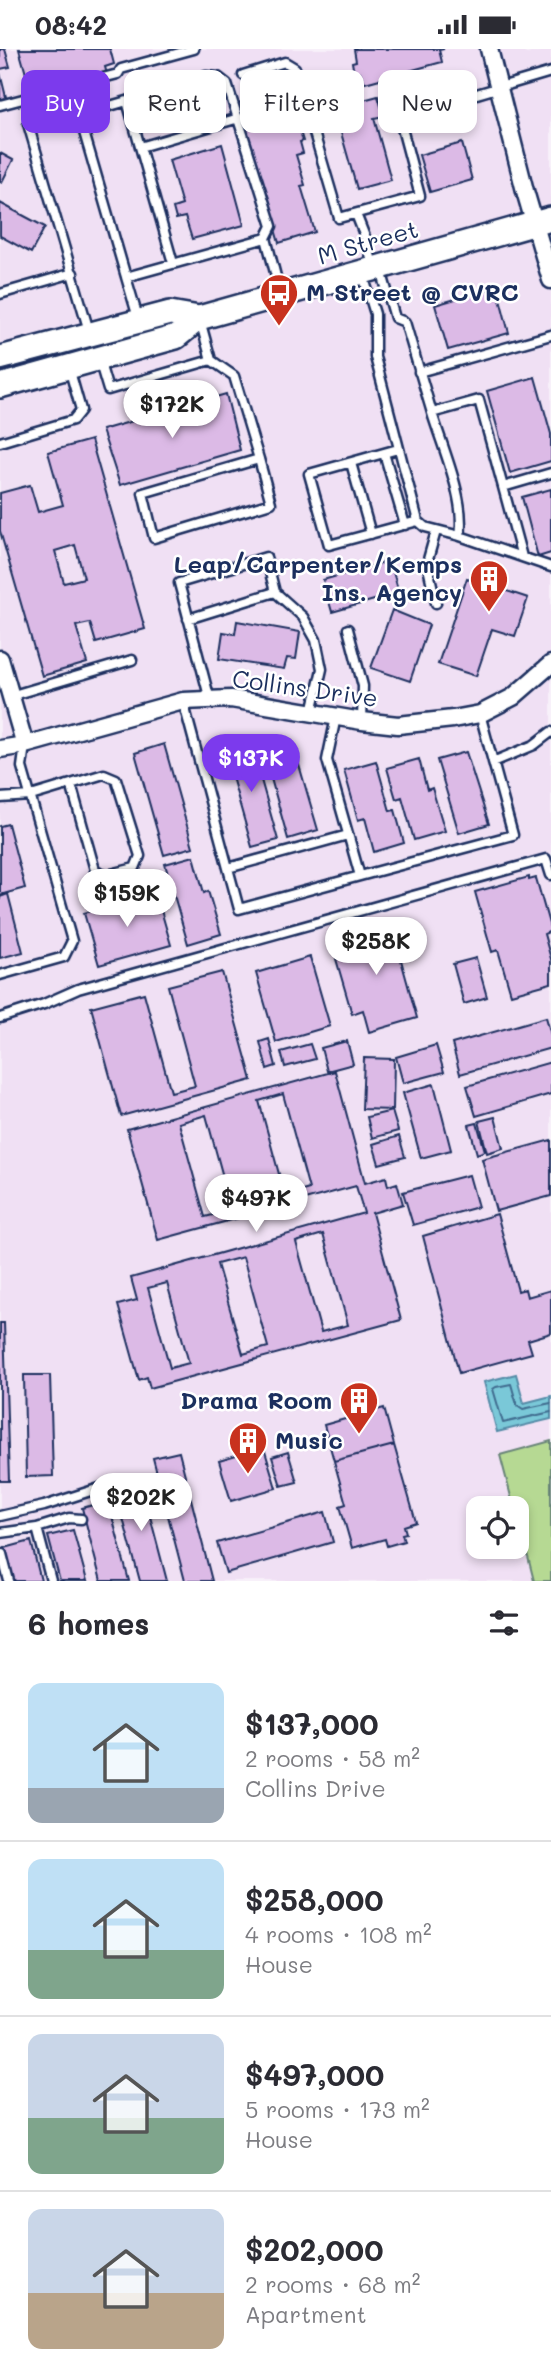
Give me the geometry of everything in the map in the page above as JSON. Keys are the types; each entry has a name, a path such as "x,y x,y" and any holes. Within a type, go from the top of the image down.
{"street":[{"path":"489,49 498,88 543,221 551,280"},
{"name":"M Street","path":"0,386 176,337 199,318 543,221"},
{"name":"M Street","path":"0,358 170,313 199,318"},
{"path":"0,659 6,690 24,745"},
{"name":"Collins Drive","path":"0,748 24,745 183,701 231,699 362,721 420,724 480,714 513,697 551,664"}],"lane":[{"path":"0,105 118,74 121,68 194,49"},
{"path":"259,70 285,62 296,70"},
{"path":"314,133 339,218 356,214 420,196 399,117 551,72"},
{"path":"226,83 272,226 266,238 281,295"},
{"path":"124,102 79,115 139,321"},
{"path":"140,146 239,118"},
{"path":"31,133 90,334"},
{"path":"136,133 173,263"},
{"path":"356,214 367,243 372,269 375,357 418,521 436,531 460,536 551,567"},
{"path":"126,277 266,238"},
{"path":"372,269 395,318 405,322 457,494 462,523 460,536"},
{"path":"0,294 73,274"},
{"path":"199,318 211,360 234,376 259,459 271,503 155,538 143,493 259,459"},
{"path":"419,372 551,335"},
{"path":"99,360 108,390 211,360"},
{"path":"0,442 73,420 81,409 69,368"},
{"path":"432,413 479,400 522,557"},
{"path":"398,449 309,474 329,545 418,521"},
{"path":"384,453 405,525"},
{"path":"351,463 371,534"},
{"path":"503,487 551,473"},
{"path":"436,531 426,563 436,603"},
{"path":"210,700 179,583 266,557 275,592 303,617 316,639 322,669 312,712"},
{"path":"188,619 275,592"},
{"path":"348,629 363,686 362,721"},
{"path":"6,690 132,660"},
{"path":"183,701 239,909 513,835 480,714"},
{"path":"336,717 327,760 359,876"},
{"path":"493,762 534,745 551,732"},
{"path":"0,975 64,957 72,941 22,768 24,745"},
{"path":"0,798 31,796 104,774 116,779 140,856 135,868 107,875 95,870 71,784"},
{"path":"228,868 348,835"},
{"path":"0,1018 44,1004 78,989 546,859 551,873"},
{"path":"0,1516 44,1506 106,1486"},
{"path":"0,1533 37,1528 69,1518 82,1519"},
{"path":"37,1528 51,1581"},
{"path":"2,1554 9,1581"}],"shaded area":[{"path":"0,49 523,49 526,54 551,49 551,1581 0,1581"}],"green space":[{"path":"551,1441 551,1581 534,1581 528,1559 529,1496 511,1496 500,1455"}],"water":[{"path":"516,1374 524,1403 551,1396 551,1419 497,1432 484,1382"}],"building":[{"path":"0,49 5,49 10,67 0,69"},
{"path":"19,49 110,49 114,64 105,67 106,70 25,70"},
{"path":"354,49 444,49 439,50 442,62 413,70 378,70 378,79 365,83 364,70 353,68 352,62 356,61"},
{"path":"0,73 7,101 0,103"},
{"path":"378,96 378,117 374,118 391,180 357,189 341,133 364,133 364,100"},
{"path":"247,133 301,133 303,141 300,142 303,153 296,155 305,185 301,186 315,232 279,243"},
{"path":"462,143 472,180 430,192 419,155"},
{"path":"222,144 244,225 192,239 185,217 176,219 173,208 182,205 169,160"},
{"path":"0,153 13,160 2,182 0,181"},
{"path":"0,203 45,227 31,253 0,236"},
{"path":"497,287 509,333 448,350 435,305"},
{"path":"535,377 551,434 551,461 510,473 487,391"},
{"path":"226,394 240,450 120,485 102,430"},
{"path":"91,440 145,629 96,643 90,623 76,626 87,663 42,676 0,531 0,493 30,485 38,512 63,505 48,452","holes":["75,545 84,578 64,583 55,551"]},
{"path":"551,489 551,553 538,557 522,497"},
{"path":"390,561 399,593 332,612 323,580"},
{"name":"Leap/Carpenter/Kemps Ins. Agency","path":"467,578 528,598 515,636 492,629 476,676 438,664"},
{"path":"392,610 429,625 410,681 371,668"},
{"path":"237,621 300,632 296,659 287,658 284,669 219,659 223,632 235,634"},
{"path":"250,741 278,840 252,847 224,749"},
{"path":"292,741 318,830 288,839 263,750"},
{"path":"164,744 193,847 164,855 135,753"},
{"path":"466,752 489,824 459,833 437,760"},
{"path":"419,759 427,790 432,788 445,831 414,840 402,797 396,799 387,768"},
{"path":"376,761 390,811 395,810 404,843 374,852 365,818 358,820 344,770"},
{"path":"8,824 25,888 0,895 0,826"},
{"path":"194,856 204,893 208,891 221,934 188,944 165,864"},
{"path":"529,877 529,880 536,878 551,931 544,934 551,959 551,983 511,994 498,950 492,952 475,892"},
{"path":"156,893 171,945 99,965 84,913"},
{"path":"8,894 23,952 0,958 0,897"},
{"path":"390,920 417,1018 369,1032 363,1010 352,1014 336,959 348,955 342,933"},
{"path":"310,957 330,1026 276,1042 256,973"},
{"path":"476,958 487,997 464,1004 453,964"},
{"path":"222,972 252,1080 121,1116 91,1007 144,993 171,1092 195,1086 168,986"},
{"path":"546,1017 551,1048 460,1074 452,1044"},
{"path":"269,1039 276,1066 267,1069 260,1042"},
{"path":"347,1041 353,1064 327,1071 321,1048"},
{"path":"310,1044 315,1059 285,1067 281,1052"},
{"path":"436,1045 444,1072 403,1083 396,1057"},
{"path":"364,1058 394,1059 393,1110 362,1109"},
{"path":"551,1062 551,1094 476,1116 467,1086"},
{"path":"335,1071 365,1183 386,1177 388,1186 397,1183 403,1204 372,1213 401,1320 150,1388 147,1377 139,1380 118,1305 137,1300 131,1278 364,1213 356,1186 158,1240 127,1129","holes":["283,1094 309,1189 285,1196 259,1101","206,1115 232,1210 205,1217 179,1123","323,1234 348,1325 321,1332 296,1242","243,1257 268,1347 243,1354 217,1264","167,1283 189,1363 170,1368 148,1288"]},
{"path":"434,1084 451,1150 421,1158 403,1093"},
{"path":"392,1111 398,1131 372,1138 367,1117"},
{"path":"495,1117 503,1148 487,1153 479,1121"},
{"path":"477,1123 485,1151 477,1154 469,1125"},
{"path":"399,1136 405,1157 379,1164 373,1144"},
{"path":"551,1140 551,1196 496,1211 482,1159"},
{"path":"469,1175 478,1207 413,1225 403,1192"},
{"path":"497,1214 518,1291 525,1289 527,1297 551,1290 551,1333 528,1340 532,1353 459,1373 423,1236"},
{"path":"0,1323 4,1323 9,1481 0,1481"},
{"path":"24,1375 50,1375 53,1476 26,1477"},
{"name":"Drama Room","path":"384,1408 394,1445 334,1461 324,1425"},
{"path":"394,1445 416,1522 404,1526 404,1541 387,1546 385,1539 352,1548 340,1506 346,1504 334,1461"},
{"name":"Music","path":"264,1448 276,1488 231,1501 219,1461"},
{"path":"179,1452 212,1581 185,1581 153,1458"},
{"path":"288,1452 297,1482 281,1486 272,1457"},
{"path":"141,1482 167,1581 140,1581 115,1489"},
{"path":"108,1501 129,1581 101,1581 82,1508"},
{"path":"325,1512 333,1542 226,1573 217,1543"},
{"path":"73,1530 87,1581 60,1581 48,1536"},
{"path":"31,1541 41,1581 14,1581 5,1548"}],"place":[{"name":"M Street @ CVRC","path":"279,327"},
{"name":"Leap/Carpenter/Kemps Ins. Agency","path":"489,613"},
{"name":"Drama Room","path":"359,1435"},
{"name":"Music","path":"248,1475"}]}
